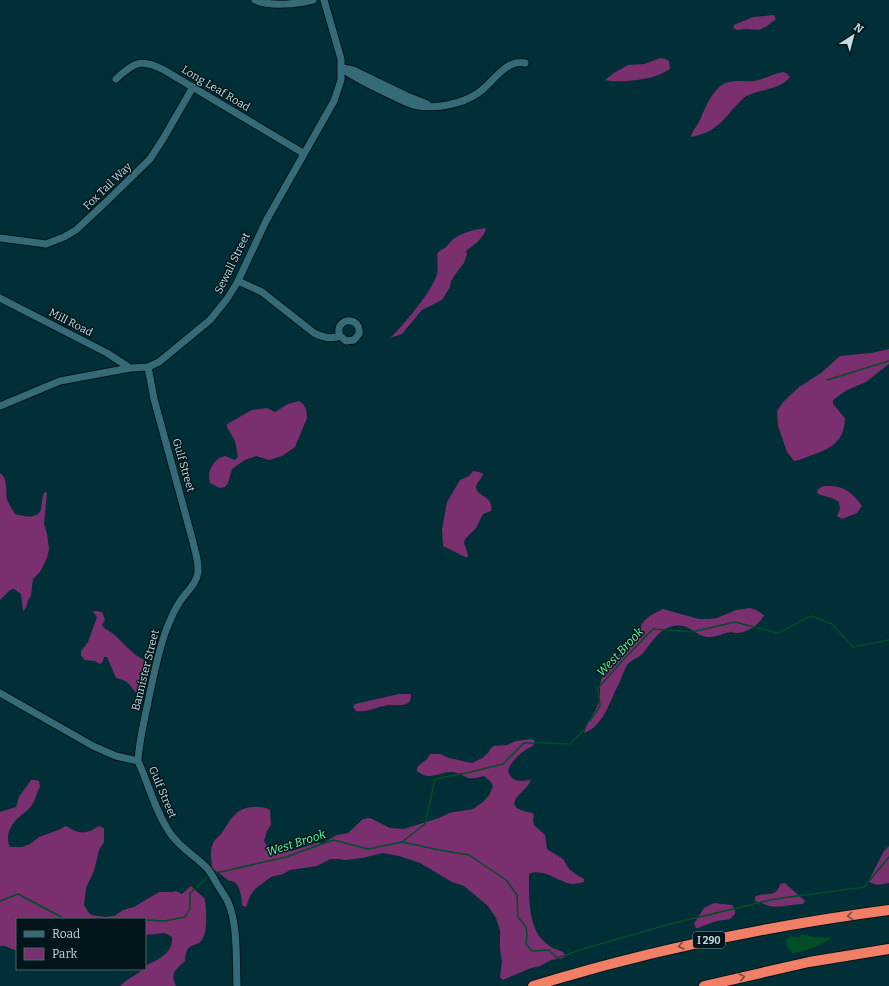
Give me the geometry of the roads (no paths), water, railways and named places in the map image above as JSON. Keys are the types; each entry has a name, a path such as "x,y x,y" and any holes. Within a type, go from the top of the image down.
{"highway":[{"name":"I 290","path":"533,986 622,960 702,941 807,922 889,910"},
{"path":"704,986 804,963 889,949"}],"street":[{"path":"255,0 270,4 313,0"},
{"name":"Sewall Street","path":"0,406 60,381 130,368 148,367 159,362 210,320 227,299 238,280 260,231 334,101 340,82 341,68 337,44 324,0"},
{"path":"341,68 353,70 431,106 450,104 471,97 488,86 508,66 516,62 525,63"},
{"name":"Long Leaf Road","path":"116,79 132,65 138,63 146,63 160,68 303,154"},
{"name":"Fox Tail Way","path":"0,238 46,244 64,237 76,230 150,159 192,87"},
{"path":"238,280 262,292 314,332 328,338 340,336"},
{"name":"Mill Road","path":"0,298 106,353 130,368"},
{"name":"Gulf Street","path":"148,367 154,399 172,461 198,564 197,576 188,590"},
{"name":"Bannister Street","path":"138,761 140,738 157,661 173,615 188,590"},
{"name":"Gulf Street","path":"0,693 93,746 116,756 138,761 159,814 170,832 180,845 208,870 228,902 236,941 237,986"}],"waterway":[{"path":"827,380 889,361"},
{"name":"West Brook","path":"590,721 600,706 598,688 653,629 692,632 735,622 778,633 811,616 832,624 853,647 889,640"},
{"name":"West Brook","path":"216,873 286,857 333,840 368,849 402,842 425,824 435,779 503,764 524,743 570,744 585,729"},
{"path":"402,842 469,855 506,880 517,895 518,917 526,927 526,944 532,951 549,950 557,958 586,948 670,924 775,899 864,887 889,857"},
{"name":"West Brook","path":"146,920 165,921 185,917 190,908 190,893 207,878"},
{"name":"West Brook","path":"0,901 18,894 63,918"}]}
